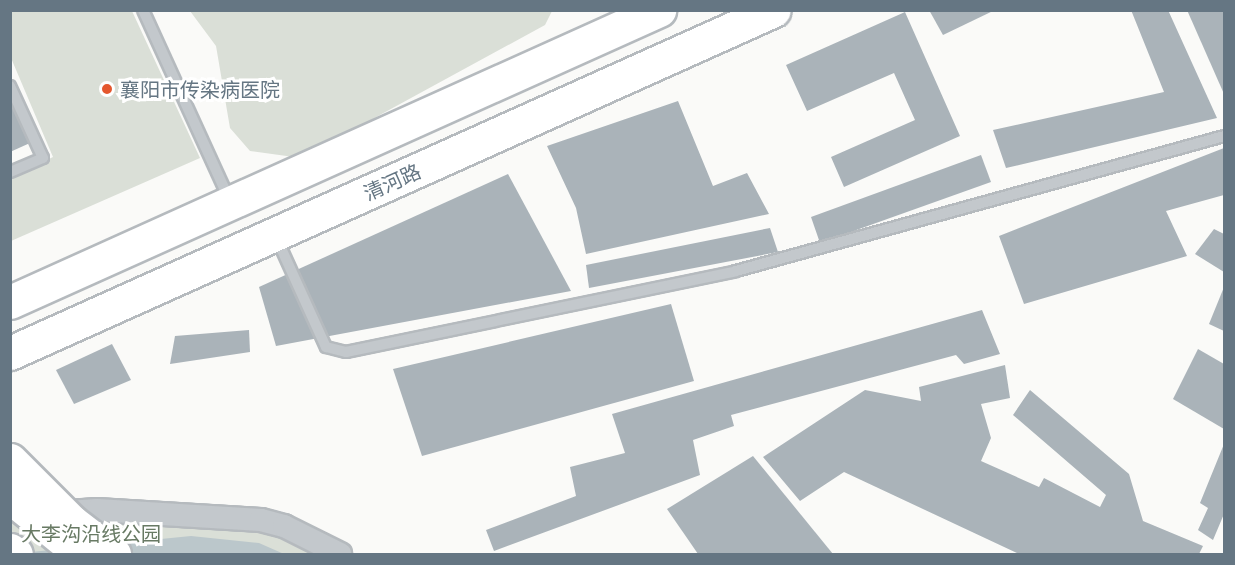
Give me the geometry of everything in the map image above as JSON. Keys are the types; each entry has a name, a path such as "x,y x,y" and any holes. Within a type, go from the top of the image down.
{"main road":[{"path":"10,302 232,205 658,10"},
{"name":"清河路","path":"10,353 774,10"},
{"path":"10,460 72,522 114,555"},
{"path":"10,497 82,555"},
{"path":"10,550 16,555"}],"street":[{"path":"10,516 97,510 261,520 284,526 340,555"}],"lane":[{"path":"143,10 232,205"},
{"path":"10,86 43,158 10,172"},
{"path":"274,234 326,347 346,352 736,271 1224,136"}],"green space":[{"name":"襄阳市传染病医院","path":"11,11 132,11 200,158 11,241 10,178 53,157 11,58"},
{"path":"190,11 552,11 545,25 301,158 250,151 230,128 216,46"},
{"name":"大李沟沿线公园","path":"11,518 261,520 340,554 11,554"}],"shaded area":[{"path":"191,536 259,543 284,554 11,554"}],"building":[{"path":"929,10 995,10 943,35"},
{"path":"1131,10 1168,10 1217,118 1006,168 993,130 1164,92"},
{"path":"1187,10 1224,10 1224,94"},
{"path":"905,12 960,136 844,187 831,157 915,120 894,73 807,111 786,65"},
{"path":"10,101 30,143 10,152"},
{"path":"678,101 713,186 747,173 769,214 586,254 576,208 547,146"},
{"path":"1224,148 1224,195 1166,211 1187,256 1024,304 999,236"},
{"path":"981,155 991,182 820,243 811,217"},
{"path":"508,174 571,291 276,346 259,287"},
{"path":"770,228 778,252 589,288 586,265"},
{"path":"1214,229 1224,234 1224,272 1195,254"},
{"path":"1224,287 1224,331 1209,324"},
{"path":"671,304 694,381 422,456 393,369"},
{"path":"982,310 1000,354 964,364 956,355 731,415 734,426 693,440 700,475 494,551 486,530 576,496 570,467 625,453 612,414"},
{"path":"249,330 250,352 170,364 175,336"},
{"path":"112,344 131,380 74,404 56,370"},
{"path":"1198,349 1224,364 1224,429 1173,399"},
{"path":"1005,365 1010,398 981,404 991,438 981,461 1039,487 1044,478 1100,507 1106,495 1013,415 1030,390 1129,474 1143,521 1203,546 1199,554 1019,554 844,472 800,501 763,457 865,390 921,401 919,387"},
{"path":"1224,444 1224,514 1213,540 1198,530 1208,508 1200,503"},
{"path":"753,456 833,554 698,554 667,509"}],"place":[{"name":"襄阳市传染病医院","path":"107,89"}]}
